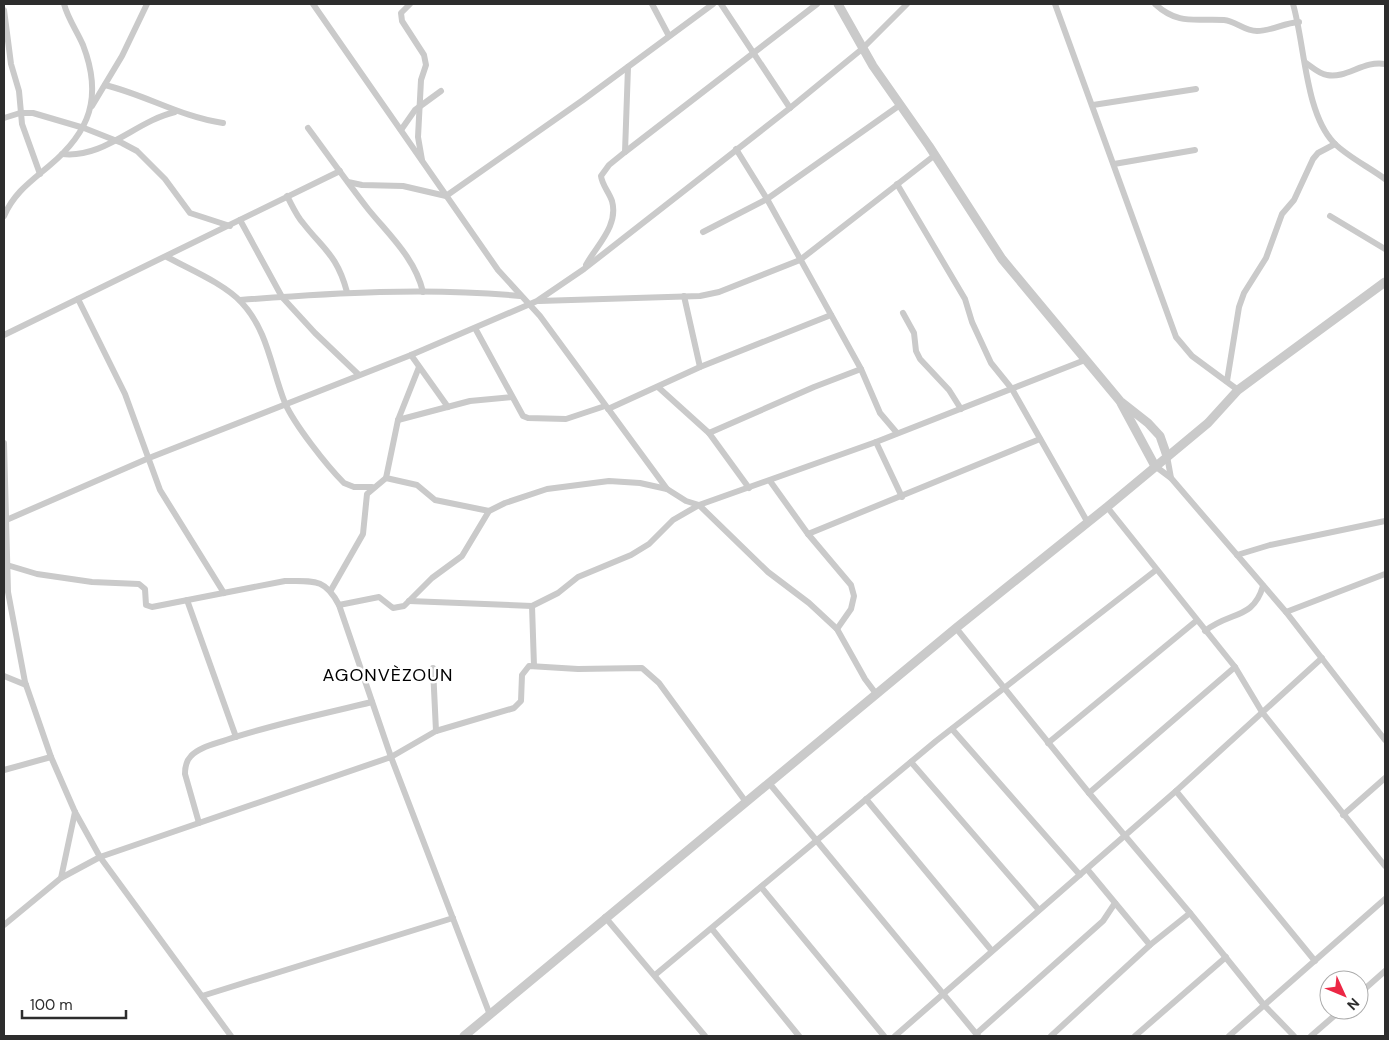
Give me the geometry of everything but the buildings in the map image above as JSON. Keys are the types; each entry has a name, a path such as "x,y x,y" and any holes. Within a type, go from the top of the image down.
{"street":[{"path":"4,216 10,202 19,191 62,154 84,128 90,108 91,86 84,48 64,4"},
{"path":"90,108 122,56 147,4"},
{"path":"313,4 498,270 530,305 667,489 686,501 699,505 768,572 809,602 837,629 861,672 877,695"},
{"path":"410,4 401,13 402,21 424,54 426,66 421,80 418,137 422,162"},
{"path":"652,4 669,36"},
{"path":"348,182 362,185 403,186 446,196 628,67 713,4"},
{"path":"721,4 790,108"},
{"path":"584,269 610,225 612,202 601,176 609,165 817,4"},
{"path":"838,4 862,48 935,155 1002,259 1120,401 1155,431 1164,442 1171,478"},
{"path":"5,521 148,458 411,355 537,301 584,269 790,108 862,48 907,4"},
{"path":"1055,4 1176,337 1192,356 1238,390"},
{"path":"1155,4 1171,15 1193,21 1225,20 1248,30 1258,31 1281,24 1299,22"},
{"path":"1294,4 1299,22 1315,113 1322,127 1334,144 1385,179"},
{"path":"4,10 11,64 19,91 20,113 40,174"},
{"path":"1306,63 1325,75 1334,75 1368,64 1385,64"},
{"path":"625,152 628,67"},
{"path":"105,85 131,91 202,120 223,123"},
{"path":"1093,105 1196,89"},
{"path":"401,130 420,105 441,91"},
{"path":"702,232 767,199 900,105"},
{"path":"62,154 83,154 116,141 156,118 176,111"},
{"path":"4,118 20,113 33,113 84,128 130,147 143,156 171,186 190,213 230,226"},
{"path":"308,128 407,256 420,278 423,292"},
{"path":"1227,382 1239,307 1244,293 1266,258 1282,214 1294,200 1313,160 1318,152 1334,144"},
{"path":"736,149 767,199 861,369 880,413 897,433"},
{"path":"1114,164 1195,150"},
{"path":"537,301 684,296 720,292 800,260 935,155"},
{"path":"4,335 340,171"},
{"path":"897,184 965,299 972,322 991,364 1012,389 1088,523"},
{"path":"287,196 302,222 331,254 343,276 346,292"},
{"path":"1330,216 1385,249"},
{"path":"240,220 282,297 359,375"},
{"path":"167,256 240,300 252,314 264,337 286,404 318,451 344,483 354,487 372,487"},
{"path":"464,1036 605,917 1208,423 1238,390 1385,282"},
{"path":"240,300 346,292 423,292 520,296"},
{"path":"684,296 700,367"},
{"path":"78,299 125,394 148,458 168,505 224,594"},
{"path":"903,313 914,333 916,351 920,360 949,390 961,409"},
{"path":"475,328 524,416 536,419 566,419 607,407 658,387 700,367 831,315"},
{"path":"411,355 448,407"},
{"path":"409,601 532,606 558,593 578,578 649,544 673,520 699,505 876,442 1085,360"},
{"path":"386,478 398,420 419,367"},
{"path":"709,433 814,387 861,369"},
{"path":"658,387 709,433 749,488"},
{"path":"398,420 470,401 512,397"},
{"path":"1120,401 1156,466 1171,478 1286,612 1385,740"},
{"path":"808,534 1040,439"},
{"path":"876,442 902,497"},
{"path":"4,443 8,592 26,684 50,757 75,812 100,857 231,1036"},
{"path":"331,590 363,534 366,499 372,487 386,478 417,485 435,500 489,511"},
{"path":"770,481 808,534 854,591 851,609 837,629"},
{"path":"339,605 379,596 385,599 390,606 397,608 409,601 432,578 462,556 489,511 505,503 547,489 578,484 624,482 667,489"},
{"path":"1107,507 1196,621 1235,667 1262,712 1385,866"},
{"path":"1237,555 1270,545 1328,535 1385,521"},
{"path":"7,565 37,574 92,582 139,584 145,589 148,606 224,594 285,581 314,582 331,590 339,605 391,756 490,1015"},
{"path":"655,975 911,762 1156,570"},
{"path":"1286,612 1385,574"},
{"path":"1205,631 1222,619 1252,607 1258,600 1263,586"},
{"path":"187,600 236,737"},
{"path":"532,606 534,666"},
{"path":"1048,742 1196,621"},
{"path":"956,628 1264,1005 1294,1036"},
{"path":"895,1036 1176,791 1322,658"},
{"path":"4,925 61,878 100,857 391,756 436,731 514,708 521,702 522,675 525,669 534,666 578,669 634,667 642,668 651,673 746,802"},
{"path":"1089,793 1235,667"},
{"path":"433,668 436,731"},
{"path":"4,676 26,684"},
{"path":"199,823 185,766 190,756 200,750 236,737 293,720 372,702"},
{"path":"952,729 1080,875"},
{"path":"4,770 50,757"},
{"path":"911,762 1039,910"},
{"path":"1343,815 1385,778"},
{"path":"769,783 977,1035 1103,921 1115,903"},
{"path":"1176,791 1315,961"},
{"path":"866,799 992,951"},
{"path":"61,878 75,812"},
{"path":"1087,869 1150,945"},
{"path":"761,887 884,1036"},
{"path":"1229,1036 1385,899"},
{"path":"1051,1036 1150,945 1190,913"},
{"path":"605,917 705,1036"},
{"path":"202,996 453,918"},
{"path":"712,929 799,1036"},
{"path":"1135,1036 1226,957"},
{"path":"1369,985 1385,971"},
{"path":"1310,1036 1329,1020"}],"district":[{"name":"AGONVÈZOUN","path":"388,675"}]}
